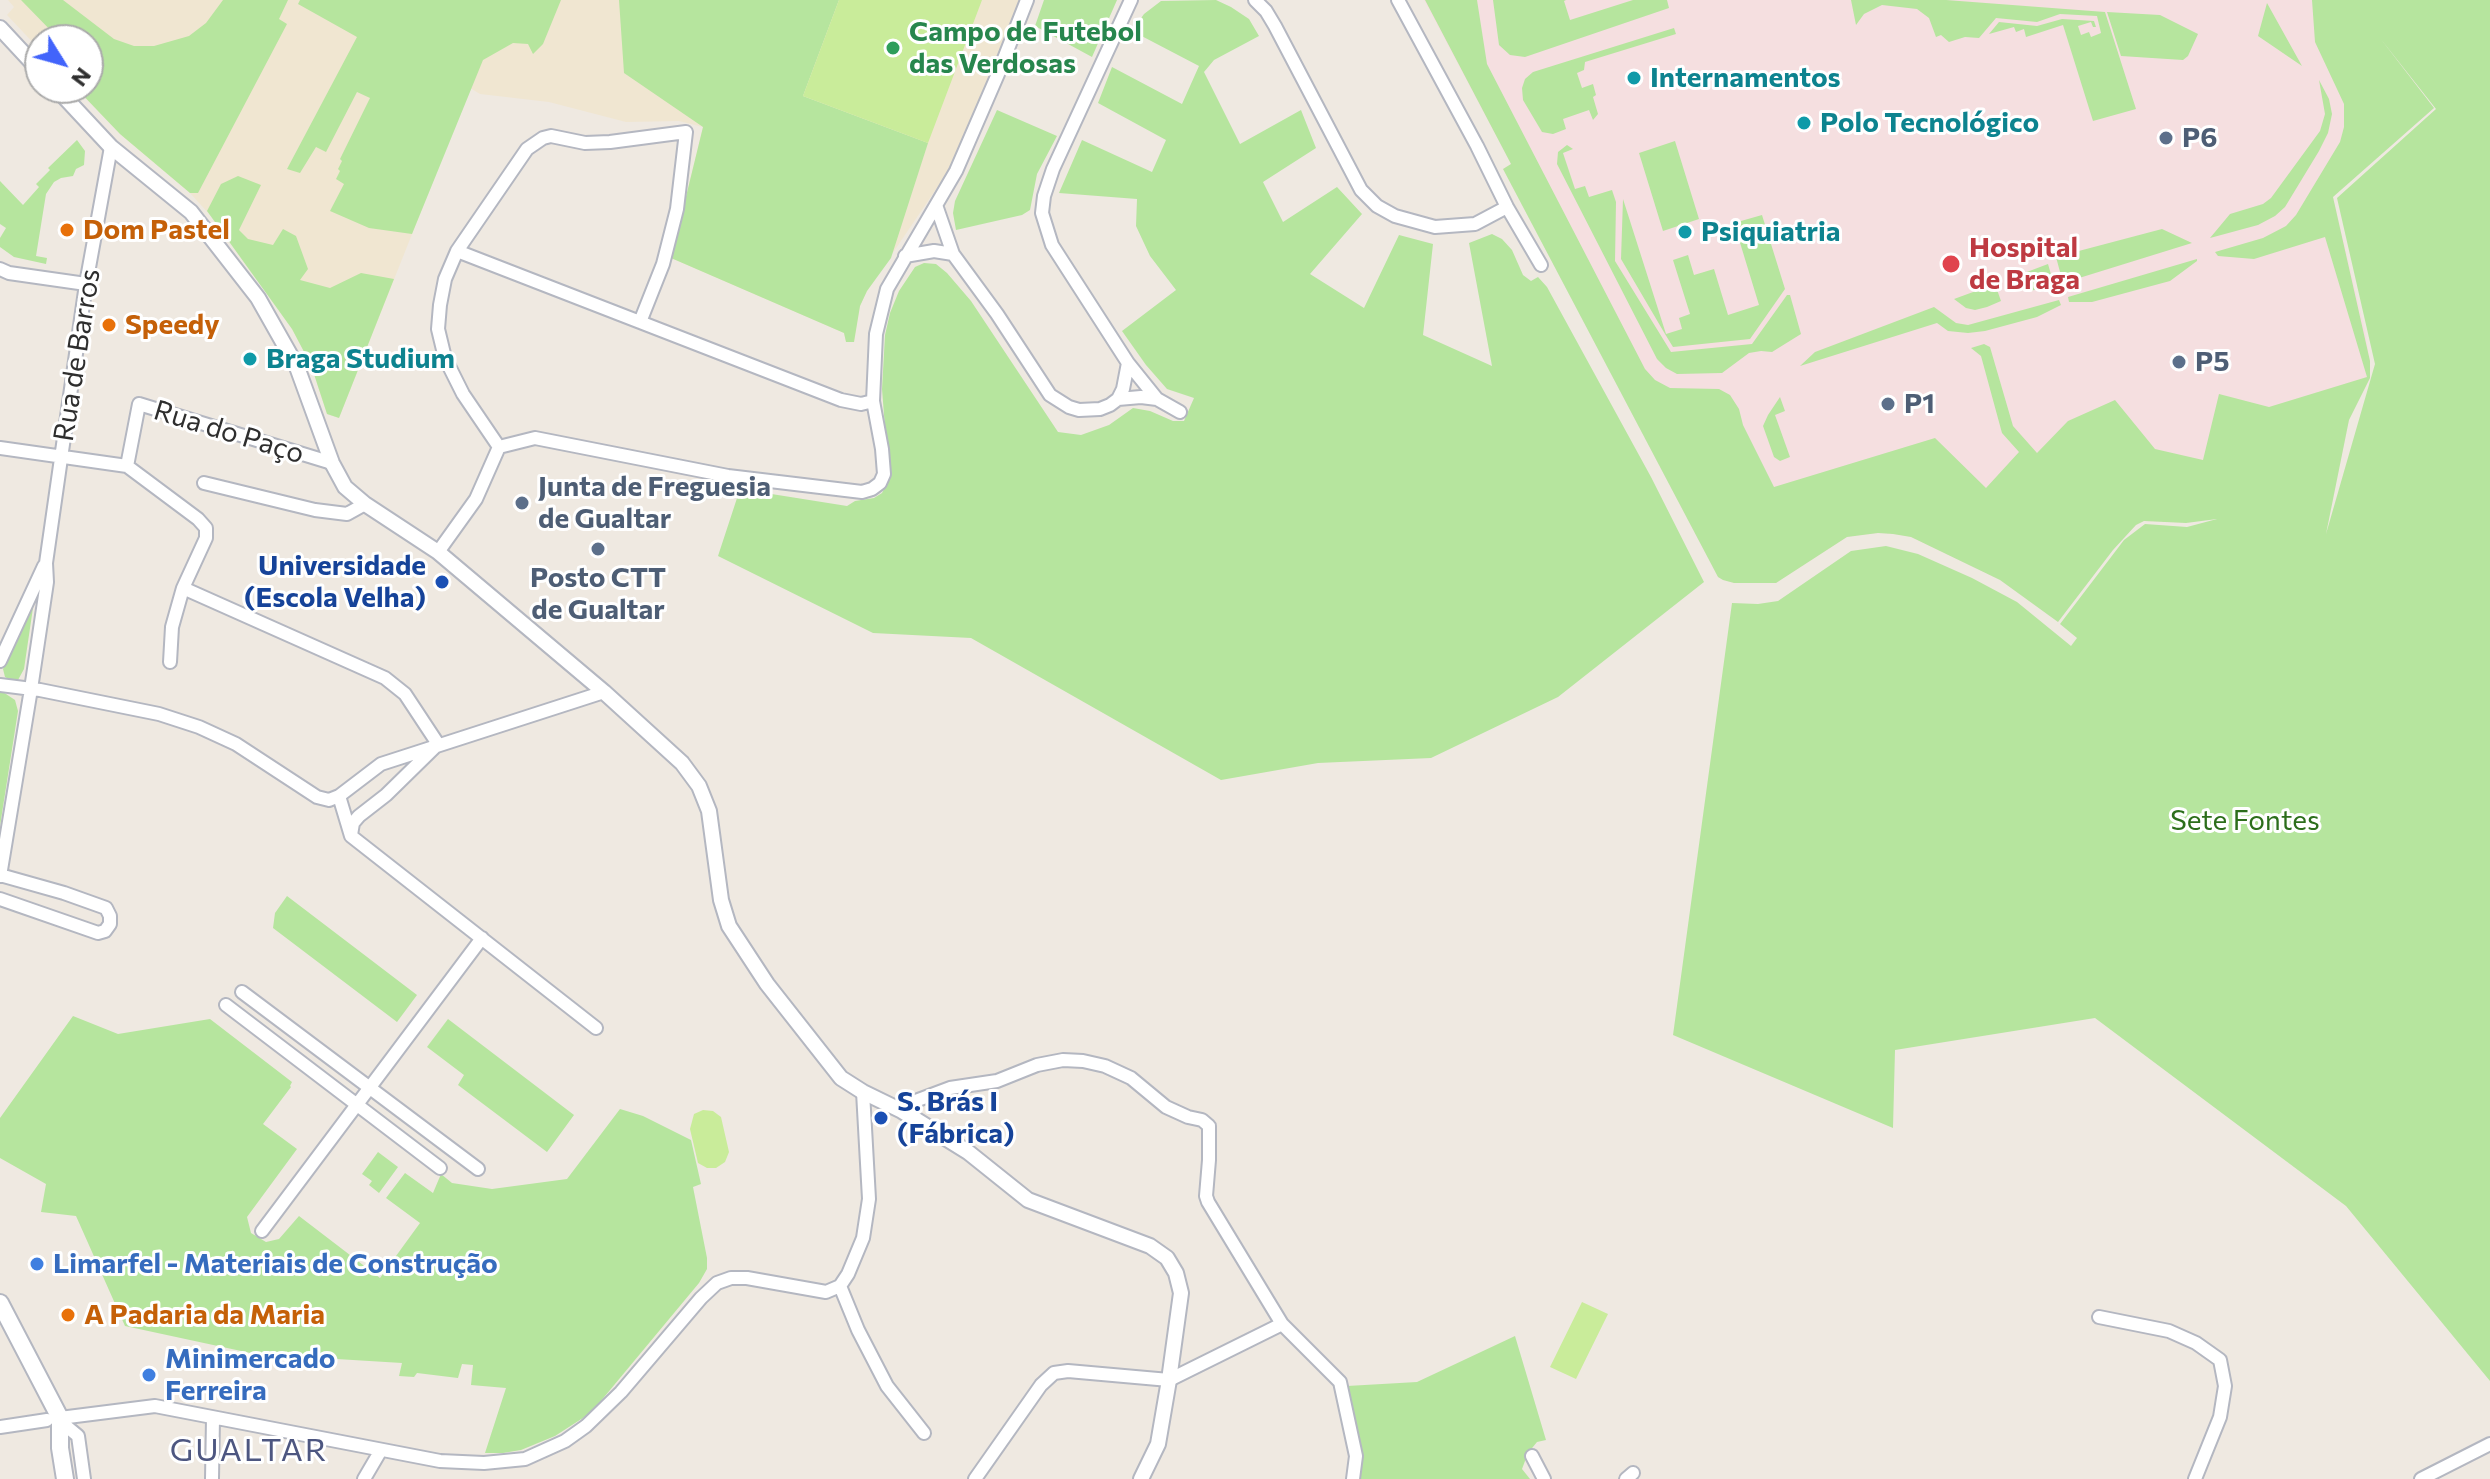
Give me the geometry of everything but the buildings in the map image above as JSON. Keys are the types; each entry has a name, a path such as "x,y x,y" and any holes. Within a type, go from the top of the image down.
{"main road":[{"path":"0,1303 45,1391 54,1419 65,1479"}],"street":[{"path":"499,447 535,438 728,476 862,492 880,483 884,474 882,449 873,401 880,311 887,289 956,171 1027,0"},
{"path":"1131,0 1053,169 1042,213 1052,245 1128,363 1157,399 1180,412"},
{"path":"1255,0 1275,26 1361,190 1377,206 1395,216 1435,227 1475,224 1507,207"},
{"path":"1398,0 1541,265"},
{"path":"0,28 24,54"},
{"path":"71,104 111,147 191,212 258,298 297,367 332,463 345,487 365,504 438,552 604,692 682,763 699,786 709,811 721,900 729,926 767,984 841,1078 968,1152 1028,1200 1150,1246 1167,1258 1176,1273 1181,1293 1158,1444 1141,1479"},
{"path":"499,447 463,394 445,358 438,329 440,305 445,279 457,251 520,158 543,138 551,136 585,143 610,142 686,132 677,209 663,264 640,322"},
{"name":"Rua de Barros","path":"46,563 86,284 111,147"},
{"path":"936,205 953,254 1050,395 1079,410 1100,409 1118,399 1157,399"},
{"path":"457,251 841,400 861,404 873,401"},
{"path":"905,256 934,251 953,254"},
{"path":"3,274 86,284"},
{"path":"1118,399 1127,378 1128,363"},
{"name":"Rua do Paço","path":"127,466 139,404 332,463"},
{"path":"438,552 476,499 499,447"},
{"path":"0,448 127,466 206,528 206,538 183,588 172,627 170,662"},
{"path":"204,483 325,512 347,514 365,504"},
{"path":"0,661 46,563"},
{"path":"0,899 98,933 105,931 110,924 106,908 1,872 47,582 46,563"},
{"path":"183,588 385,678 405,694 438,744"},
{"path":"0,685 159,714 199,727 236,744 317,797 329,800 339,796 381,764 604,692"},
{"path":"351,836 353,823 359,816 386,795 438,744"},
{"path":"339,796 351,836 596,1028"},
{"path":"262,1231 482,938"},
{"path":"242,992 478,1169"},
{"path":"226,1005 440,1168"},
{"path":"902,1111 918,1100 950,1088 997,1081 1037,1065 1063,1060 1105,1066 1131,1078 1166,1107 1202,1120 1209,1126 1208,1202 1282,1324 1340,1382 1356,1456 1353,1479"},
{"path":"0,1427 146,1405 440,1461 484,1463 525,1459 565,1441 586,1426 621,1392 717,1283 731,1278 747,1278 826,1292 840,1286 863,1238 869,1199 863,1092"},
{"path":"840,1286 858,1330 887,1386 924,1433"},
{"path":"2099,1317 2169,1331 2196,1343 2220,1360 2225,1386 2220,1417 2195,1479"},
{"path":"975,1479 1041,1385 1054,1373 1068,1371 1169,1380 1282,1324"},
{"path":"212,1479 213,1418"},
{"path":"54,1419 78,1436 84,1479"},
{"path":"2421,1479 2490,1444"},
{"path":"364,1479 381,1450"},
{"path":"1532,1456 1544,1479"}],"shaded area":[{"path":"8,0 1019,0 949,170 867,291 860,306 854,342 846,342 844,333 671,258 703,127 679,121 626,122 549,102 480,94 470,88 339,418 327,414 311,365 292,329 220,226 190,193 120,134 91,104 104,104 104,24 24,24 24,33 7,15 14,7"},
{"name":"Hospital de Braga","path":"1424,0 2350,0 2434,108 2333,197 2365,331 2370,378 2349,420 2322,550 2230,516 2186,523 2143,521 2113,550 2058,622 2000,580 1911,537 1893,534 1847,537 1776,583 1734,583 1718,577 1503,169 1511,164"}],"green space":[{"path":"21,0 63,0 94,24 44,24"},
{"path":"223,0 288,0 279,19 287,24 198,193 190,193 120,134 91,104 104,104 104,31 114,39 134,46 154,46 189,36 206,23"},
{"path":"300,0 561,0 543,44 533,54 528,44 513,43 483,60 412,234 369,228 330,211 344,184 336,179 340,159 370,98 357,92 326,152 316,147 300,173 287,169 357,37 298,4"},
{"path":"619,0 839,0 803,96 928,143 891,258 860,306 854,342 846,342 844,333 671,258 703,127 624,73"},
{"name":"Campo de Futebol das Verdosas","path":"839,0 982,0 928,143 803,96"},
{"path":"1044,0 1117,0 1092,57 1035,26"},
{"path":"1216,0 1249,19 1259,36 1214,60 1204,72 1240,144 1301,110 1316,148 1263,182 1283,222 1337,187 1362,214 1310,274 1364,308 1399,235 1433,244 1423,335 1492,366 1469,243 1492,234 1502,239 1512,250 1523,275 1531,281 1538,277 1547,287 1651,477 1704,582 1558,697 1431,758 1318,763 1221,780 971,638 873,633 718,556 740,489 847,506 882,493 887,483 888,466 882,389 885,335 899,291 915,267 924,263 936,264 971,301 1058,432 1081,435 1109,425 1133,408 1150,411 1173,421 1184,421 1194,398 1167,389 1122,331 1176,290 1150,256 1136,226 1137,199 1059,193 1082,140 1152,172 1166,140 1098,103 1112,67 1182,104 1199,66 1132,31 1144,14 1161,1"},
{"name":"Sete Fontes","path":"1425,0 1477,0 1487,64 1645,369 1655,380 1670,388 1719,389 1730,395 1774,487 1935,438 1986,488 2019,452 2002,433 1981,356 1971,348 1984,344 1990,347 2013,426 2037,453 2068,421 2115,400 2155,449 2203,460 2219,394 2269,407 2367,377 2325,237 2254,259 2218,256 2215,252 2263,238 2286,226 2296,215 2340,142 2344,127 2344,104 2315,42 2312,0 2490,0 2490,1381 2346,1206 2095,1018 1895,1050 1893,1128 1673,1035 1732,603 1778,601 1851,551 1886,546 1918,554 2017,602 2071,646 2077,638 2060,624 2124,540 2145,524 2187,527 2217,519 2186,523 2144,521 2136,525 2058,622 2000,580 1911,537 1893,534 1847,537 1776,583 1723,580 1718,577 1503,169 1511,164","holes":["2380,38 2436,109 2337,198 2375,364 2326,534 2349,420 2370,378 2370,361 2333,197 2434,108"]},
{"path":"1493,0 1566,0 1570,20 1633,0 1667,0 1669,8 1525,57 1510,55 1499,45"},
{"path":"1851,0 1946,0 2105,12 2136,109 2093,121 2063,25 2026,37 2024,29 2016,32 2014,27 1989,34 1999,22 2037,26 2062,19 2094,21 2096,27 2091,22 2078,26 2081,35 2089,32 2091,37 2101,33 2097,16 2060,14 2037,22 1996,18 1979,38 1965,37 1949,42 1941,35 1936,37 1929,18 1917,9 1882,5 1864,14 1856,25"},
{"path":"2267,3 2302,66 2258,36"},
{"path":"2107,12 2160,15 2198,34 2183,60 2121,56"},
{"path":"1674,28 1676,34 1585,62 1584,70 1577,73 1582,88 1593,84 1598,114 1593,120 1589,110 1563,119 1566,129 1553,134 1542,132 1523,100 1525,79 1533,72"},
{"path":"2319,80 2329,99 2332,114 2328,133 2285,207 2258,225 2210,238 2230,214 2263,204 2271,198 2320,131 2325,114"},
{"path":"997,110 1057,136 1037,174 1030,210 1022,215 956,230 953,213 955,201"},
{"path":"77,140 85,151 84,165 76,169 73,176 54,182 46,194 36,256 47,258 46,264 14,257 0,247 0,238 6,228 0,224 0,181 23,205 39,187 36,184 50,170 48,168"},
{"path":"1675,141 1699,219 1663,231 1639,153"},
{"path":"1567,145 1573,149 1563,153 1575,189 1585,186 1589,197 1612,190 1616,202 1615,261 1671,352 1752,344 1787,295 1790,295 1801,334 1772,352 1749,353 1722,373 1677,374 1666,368 1657,359 1557,164 1558,152"},
{"path":"238,176 261,185 239,230 248,239 273,245 283,229 296,236 308,269 300,280 330,288 361,273 394,279 339,418 327,414 311,365 292,329 207,211 221,184"},
{"path":"1623,199 1666,334 1682,329 1679,318 1690,314 1673,260 1688,255 1694,275 1714,269 1728,315 1759,305 1734,223 1762,215 1785,289 1750,339 1673,347 1621,259"},
{"path":"2162,229 2192,243 2063,283 2056,257"},
{"path":"2197,259 2170,281 2092,302 2069,302 2068,297"},
{"path":"2048,264 2054,285 2030,291 2020,289 2011,278"},
{"path":"1995,284 2001,301 1987,307 1975,310 1966,308 1954,299"},
{"path":"2059,300 2061,305 2037,317 1985,331 1948,331 1937,323 1800,366 1815,352 1934,307 1956,323 1968,325"},
{"path":"1780,397 1785,411 1775,415 1790,457 1780,461 1774,457 1763,426"},
{"path":"34,601 24,669 18,680 12,681 5,677 3,669"},
{"path":"0,693 15,700 18,711 0,826"},
{"path":"287,896 417,995 397,1022 273,928 275,913"},
{"path":"73,1016 118,1034 210,1019 292,1082 263,1124 297,1149 247,1217 251,1233 266,1242 279,1239 299,1216 380,1278 420,1223 386,1198 405,1173 433,1193 441,1174 452,1183 492,1189 567,1179 620,1109 643,1116 691,1140 701,1184 693,1187 707,1269 699,1283 586,1416 555,1436 521,1450 503,1453 485,1453 506,1388 471,1385 473,1365 462,1364 458,1378 417,1373 414,1377 399,1376 402,1363 255,1354 125,1326 76,1216 41,1212 46,1184 0,1158 0,1118"},
{"path":"448,1019 574,1115 547,1152 458,1085 464,1075 427,1047"},
{"path":"703,1110 713,1111 721,1117 729,1152 725,1162 716,1168 707,1168 698,1163 690,1129 694,1114"},
{"path":"378,1152 398,1167 379,1193 369,1185 372,1181 362,1174"},
{"path":"1582,1302 1608,1314 1576,1379 1550,1367"},
{"path":"1515,1336 1546,1440 1537,1442 1528,1453 1522,1469 1530,1479 1358,1479 1359,1445 1347,1386 1417,1382"}],"place":[{"name":"Campo de Futebol das Verdosas","path":"893,48"},
{"name":"Internamentos","path":"1634,78"},
{"name":"Polo Tecnológico","path":"1804,123"},
{"name":"P6","path":"2166,138"},
{"name":"Dom Pastel","path":"67,230"},
{"name":"Psiquiatria","path":"1685,232"},
{"name":"Hospital de Braga","path":"1951,264"},
{"name":"Speedy","path":"109,325"},
{"name":"Braga Studium","path":"250,359"},
{"name":"P5","path":"2179,362"},
{"name":"P1","path":"1888,404"},
{"name":"Junta de Freguesia de Gualtar","path":"522,503"},
{"name":"Posto CTT de Gualtar","path":"598,549"},
{"name":"Universidade (Escola Velha)","path":"442,582"},
{"name":"S. Brás I (Fábrica)","path":"881,1118"},
{"name":"Limarfel - Materiais de Construção","path":"37,1264"},
{"name":"A Padaria da Maria","path":"68,1315"},
{"name":"Minimercado Ferreira","path":"149,1375"}],"district":[{"name":"GUALTAR","path":"249,1450"}]}
